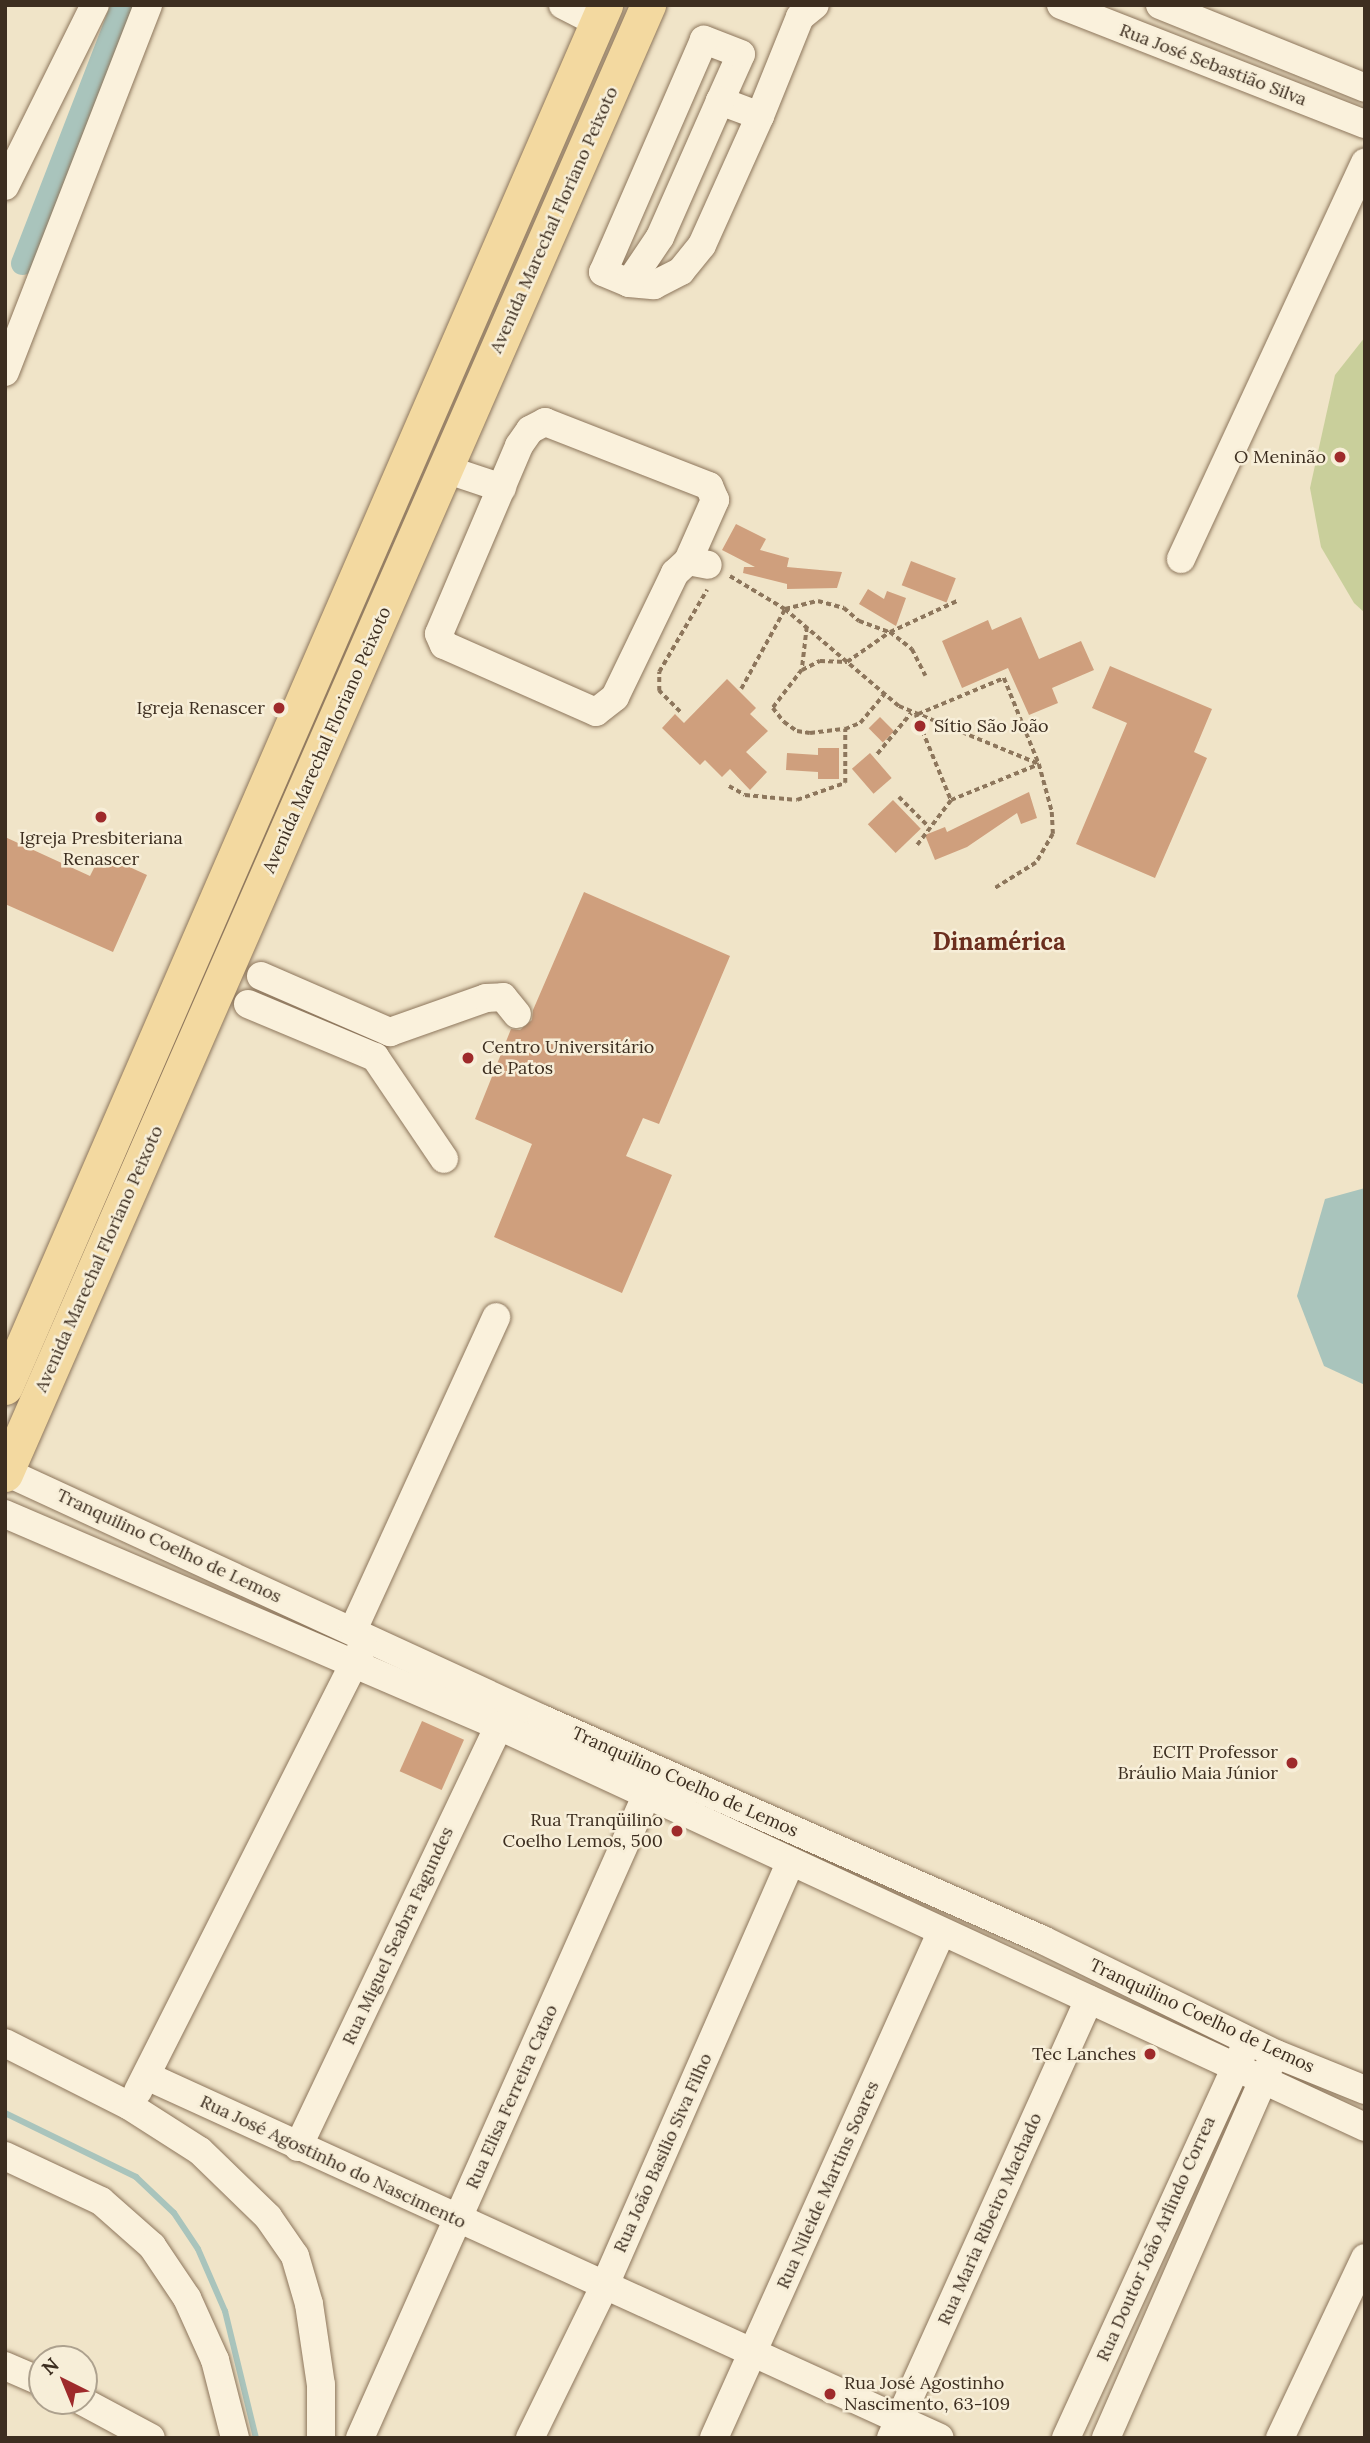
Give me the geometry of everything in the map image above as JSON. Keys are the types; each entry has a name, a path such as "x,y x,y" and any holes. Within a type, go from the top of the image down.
{"main road":[{"name":"Avenida Marechal Floriano Peixoto","path":"6,1473 648,8"},
{"name":"Avenida Marechal Floriano Peixoto","path":"5,1387 602,14"}],"street":[{"path":"5,186 95,5"},
{"path":"5,372 148,5"},
{"path":"563,5 602,14"},
{"path":"629,283 660,237 741,54 704,40 603,272 629,283 654,285 681,271 702,245 760,116 800,17 815,5"},
{"name":"Rua José Sebastião Silva","path":"1061,5 1359,122"},
{"name":"Rua José Sebastião Silva","path":"1160,5 1365,88"},
{"path":"1359,122 1365,94"},
{"path":"720,100 760,116"},
{"path":"1181,559 1365,163"},
{"path":"545,422 709,486 715,500 707,572 675,573 615,697 596,712 444,645 439,634 530,430 545,422"},
{"path":"445,469 502,488"},
{"path":"261,976 390,1032 486,998 503,997 517,1014"},
{"path":"248,1004 375,1057 444,1159"},
{"path":"128,2105 149,2077 354,1662 360,1634 496,1317"},
{"name":"Tranquilino Coelho de Lemos","path":"6,1473 360,1634 537,1730 647,1794 790,1864 1365,2127"},
{"name":"Tranquilino Coelho de Lemos","path":"5,1514 499,1726 537,1730 1043,1940 1276,2054 1365,2090"},
{"name":"Rua Miguel Seabra Fagundes","path":"298,2147 499,1726"},
{"name":"Rua Elisa Ferreira Catao","path":"360,2438 403,2333 458,2220 647,1794"},
{"name":"Rua João Basilio Siva Filho","path":"530,2438 604,2287 790,1864"},
{"name":"Rua Nileide Martins Soares","path":"714,2438 941,1933"},
{"name":"Rua Maria Ribeiro Machado","path":"895,2428 1089,2000"},
{"name":"Rua Doutor João Arlindo Correa","path":"1066,2438 1234,2067 1249,2040"},
{"path":"5,2043 128,2105 200,2151 268,2217 296,2256 317,2349 321,2438"},
{"name":"Rua Doutor João Arlindo Correa","path":"1106,2438 1262,2080 1276,2054"},
{"name":"Rua José Agostinho do Nascimento","path":"149,2077 604,2287 753,2351 895,2428 940,2438"},
{"path":"5,2156 101,2201 152,2246 187,2298 215,2360 235,2438"},
{"path":"1280,2438 1365,2258"},
{"path":"5,2366 28,2376"},
{"path":"98,2410 151,2438"}],"path":[{"path":"680,712 659,691 659,672 707,572 728,575 785,610 884,694 914,714 1039,764"},
{"path":"884,694 860,723 845,729 797,732 773,708 802,670 820,661 847,662 890,632 957,601"},
{"path":"741,689 785,610 805,603 829,602 859,621 890,632 912,649 926,676"},
{"path":"802,670 807,627"},
{"path":"877,754 914,714 1004,678 1039,764 1052,812 1053,834 1036,863 994,889"},
{"path":"914,714 951,800"},
{"path":"729,786 746,795 797,800 845,783 845,729"},
{"path":"917,845 928,826 946,812 951,800 1039,764"},
{"path":"899,797 928,826"}],"green space":[{"name":"O Meninão","path":"1365,337 1365,613 1354,603 1321,547 1310,488 1335,375"}],"water":[{"path":"1365,1188 1365,1385 1324,1366 1297,1296 1325,1199"}],"building":[{"path":"736,524 766,539 760,550 789,558 787,567 842,572 837,588 787,589 787,584 743,573 744,567 755,567 722,550"},
{"path":"911,561 956,578 946,602 902,585"},
{"path":"868,589 884,599 887,591 906,598 896,626 859,604"},
{"path":"1021,617 1039,659 1081,641 1094,670 1052,688 1058,703 1029,715 1008,668 962,688 942,641 988,620 992,630"},
{"path":"1110,666 1212,709 1194,752 1207,758 1155,878 1076,844 1127,723 1092,708"},
{"path":"727,679 756,708 750,714 768,731 746,752 767,772 750,790 730,769 722,777 705,760 700,765 662,728 675,714 684,723"},
{"path":"880,717 894,731 883,742 869,728"},
{"path":"818,748 839,748 839,779 818,779 818,772 786,770 787,753 818,755"},
{"path":"870,753 892,778 874,794 852,769"},
{"path":"1029,792 1037,818 1021,824 1017,813 967,847 935,860 925,835 945,827 947,832"},
{"path":"893,800 921,829 896,853 868,824"},
{"path":"5,837 90,876 101,854 147,875 113,952 5,904"},
{"path":"584,892 730,956 659,1124 643,1118 626,1156 672,1175 622,1293 494,1237 532,1144 475,1119 511,1029 520,1030 532,1020 533,1010"},
{"path":"422,1721 464,1740 442,1790 400,1771"}],"waterway":[{"path":"22,263 122,5"},
{"path":"5,2113 136,2177 174,2213 198,2249 225,2311 256,2438"}],"place":[{"name":"O Meninão","path":"1340,457"},
{"name":"Igreja Renascer","path":"279,708"},
{"name":"Sítio São João","path":"920,726"},
{"name":"Igreja Presbiteriana Renascer","path":"101,817"},
{"name":"Centro Universitário de Patos","path":"468,1058"},
{"name":"ECIT Professor Bráulio Maia Júnior","path":"1292,1763"},
{"name":"Rua Tranqüilino Coelho Lemos, 500","path":"677,1831"},
{"name":"Tec Lanches","path":"1150,2054"},
{"name":"Rua José Agostinho Nascimento, 63-109","path":"830,2394"}],"district":[{"name":"Dinamérica","path":"999,942"}]}
